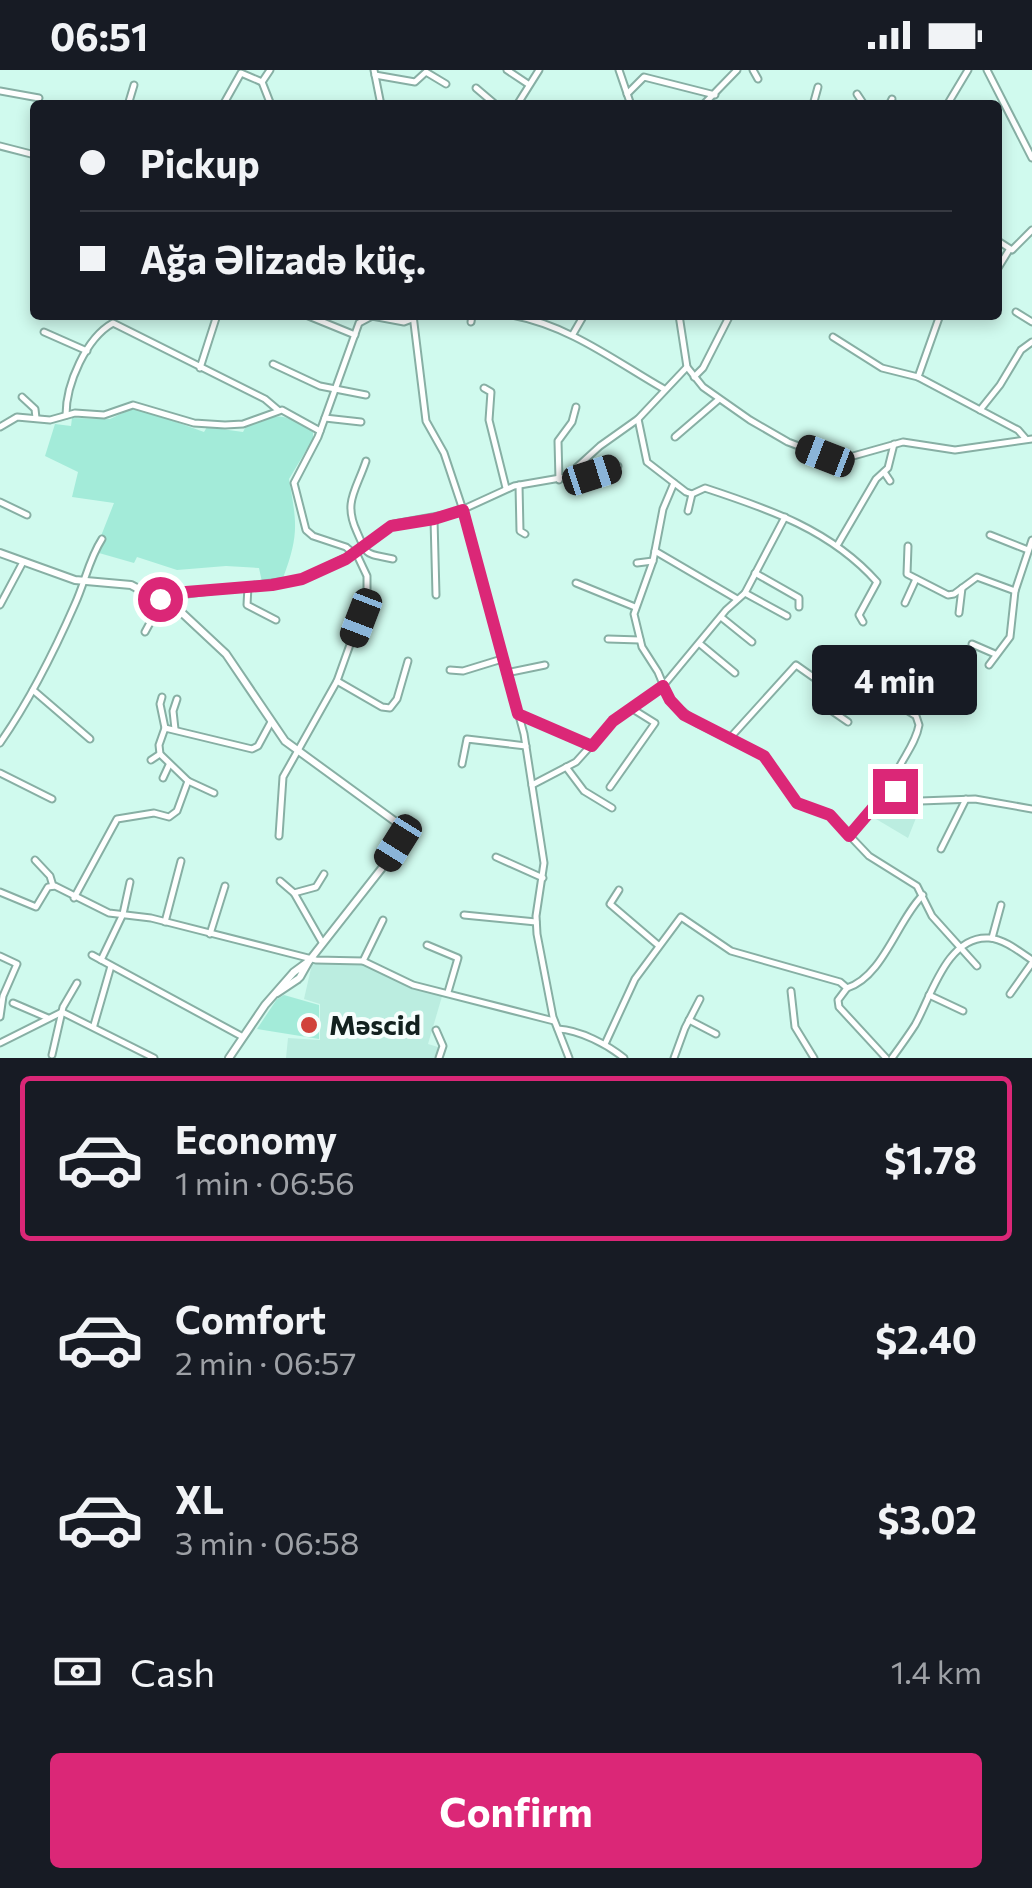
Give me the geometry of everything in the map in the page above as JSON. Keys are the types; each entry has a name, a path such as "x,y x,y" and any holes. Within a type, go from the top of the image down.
{"street":[{"path":"262,82 270,70"},
{"path":"507,70 528,84"},
{"path":"520,100 539,70"},
{"path":"619,70 629,100"},
{"path":"711,100 738,70"},
{"path":"753,70 758,79"},
{"path":"950,100 968,70"},
{"path":"987,70 1032,158"},
{"path":"226,100 240,72 262,82 268,100"},
{"path":"380,100 375,72 415,82 426,72 446,84"},
{"path":"627,94 644,77 715,95"},
{"path":"130,100 134,85"},
{"path":"814,100 818,87"},
{"path":"476,88 490,100"},
{"path":"0,91 39,98"},
{"path":"857,94 862,100"},
{"path":"0,146 30,154"},
{"path":"1002,261 1032,230"},
{"path":"1002,246 1009,250"},
{"path":"1016,312 1032,322"},
{"path":"200,368 215,320"},
{"path":"318,320 355,335"},
{"path":"279,836 283,777 337,681 368,597 366,569 354,553 308,532 294,479 320,431 359,320"},
{"path":"359,323 364,320"},
{"path":"414,320 426,421 444,453 463,510 526,746 542,849 543,878 536,922 554,1021 569,1058"},
{"path":"527,320 573,335 664,389"},
{"path":"573,335 581,320"},
{"path":"680,320 688,367 718,400 780,437 830,458 846,458 894,444 955,450 1028,438"},
{"path":"694,377 703,368 727,320"},
{"path":"918,377 938,320"},
{"path":"66,415 73,380 87,352 113,322 320,431"},
{"path":"44,332 87,352"},
{"path":"834,337 882,368 918,377 1028,438"},
{"path":"980,410 1021,350 1032,342"},
{"path":"273,364 335,390 366,394"},
{"path":"563,478 638,419 688,367"},
{"path":"484,388 491,392 489,420 506,489"},
{"path":"22,397 34,409 36,418"},
{"path":"675,437 718,400"},
{"path":"0,427 17,417 50,420 66,415 108,414 138,405 194,422 232,426 278,410"},
{"path":"563,478 558,441 572,422 576,407"},
{"path":"325,418 361,422"},
{"path":"638,419 646,462 692,494"},
{"path":"838,545 876,479 884,472 894,444"},
{"path":"366,461 348,511 361,548 393,559"},
{"path":"160,599 186,592 302,579 354,553 394,524 434,519 463,510 519,484 583,478 618,466"},
{"path":"884,472 890,481"},
{"path":"519,484 520,531 525,534"},
{"path":"674,484 663,509 653,562 635,607 634,621 670,700 684,715 764,756 797,803 830,815 869,856 917,886 932,916 977,966"},
{"path":"692,494 705,488 810,527 838,545 877,582 859,614 863,622"},
{"path":"688,510 692,494"},
{"path":"0,502 26,514"},
{"path":"532,784 576,762 607,726 663,686 745,593 785,518"},
{"path":"434,519 436,595"},
{"path":"990,535 1028,550"},
{"path":"0,743 33,690 102,539"},
{"path":"989,665 1010,637 1014,590 1032,540"},
{"path":"908,546 907,574 948,595 972,579 983,577 1014,590"},
{"path":"655,551 737,600"},
{"path":"0,553 84,582 131,586 187,616 217,644 271,722 297,751 372,802 402,828 402,837 376,877 310,960 272,997 229,1058"},
{"path":"0,605 23,562"},
{"path":"637,563 653,562"},
{"path":"755,573 799,598 799,608"},
{"path":"904,603 916,579"},
{"path":"576,583 635,607"},
{"path":"248,586 247,605 276,620"},
{"path":"959,612 962,588"},
{"path":"745,593 786,616"},
{"path":"145,632 160,599"},
{"path":"721,617 752,642"},
{"path":"608,639 640,640"},
{"path":"700,644 735,673"},
{"path":"972,644 995,654"},
{"path":"450,670 463,671 502,658"},
{"path":"337,681 390,708 397,699 408,661"},
{"path":"506,672 545,665"},
{"path":"729,739 796,665 823,684 819,702 848,722"},
{"path":"33,690 90,739"},
{"path":"162,697 165,728 160,754 188,781 214,793"},
{"path":"849,836 892,790 892,782 911,749 919,725 916,716 889,699"},
{"path":"175,729 173,711 178,700"},
{"path":"610,786 656,722 632,708"},
{"path":"518,714 592,746"},
{"path":"165,728 252,748 258,746 271,722"},
{"path":"462,764 467,739 526,746"},
{"path":"150,760 160,754"},
{"path":"164,778 169,765"},
{"path":"566,766 582,789 612,808"},
{"path":"0,773 52,799"},
{"path":"74,898 118,818 154,813 169,817 177,811 188,781"},
{"path":"892,790 920,801 966,799 1032,809"},
{"path":"941,849 966,799"},
{"path":"177,811 186,815"},
{"path":"496,857 543,878"},
{"path":"35,860 50,876 53,886 109,913 165,922 310,960 364,960 405,982 554,1021"},
{"path":"165,922 181,861"},
{"path":"294,893 316,887 324,874"},
{"path":"280,881 294,893 322,942"},
{"path":"101,960 123,914 130,882"},
{"path":"0,892 36,907 48,887 53,886"},
{"path":"210,934 225,886"},
{"path":"619,890 610,904 658,944"},
{"path":"924,895 881,957 854,986 847,988 838,1007 889,1058 915,1024 961,948 992,938 1032,962 1010,994"},
{"path":"992,938 1001,905"},
{"path":"464,915 536,922"},
{"path":"604,1044 631,986 658,944 681,918 734,952 812,973 847,988"},
{"path":"364,960 383,920"},
{"path":"427,945 458,958 448,992"},
{"path":"290,953 298,961 296,975"},
{"path":"92,955 243,1037"},
{"path":"0,956 17,964 2,996 0,1017"},
{"path":"94,1025 111,966"},
{"path":"52,1055 62,1012 78,983"},
{"path":"792,991 795,1028 814,1058"},
{"path":"929,996 964,1011"},
{"path":"674,1058 700,999"},
{"path":"13,1003 48,1018"},
{"path":"0,1042 62,1012 154,1058"},
{"path":"689,1020 716,1034"},
{"path":"558,1029 604,1044 624,1058"},
{"path":"436,1030 443,1046 439,1058"}],"shaded area":[{"path":"140,409 204,432 207,427 243,432 246,426 281,417 313,432 313,439 289,479 295,529 283,578 262,582 259,568 177,570 137,557 134,563 99,553 114,503 72,497 78,472 45,456 55,424 71,426 72,418 110,419"},
{"path":"891,794 920,808 908,838 871,816"},
{"path":"363,963 415,989 443,993 428,1044 438,1047 435,1058 286,1058 288,1038 320,1040 320,1004 304,999 312,964"},
{"path":"284,995 319,1005 319,1039 257,1029"}],"place":[{"name":"Məscid","path":"309,1025"}],"route":[{"path":"160,599 186,592 302,579 346,559 391,526 463,510 518,714 592,746 607,726 663,686 684,715 764,756 797,803 830,815 849,836 884,795 895,791"}]}
